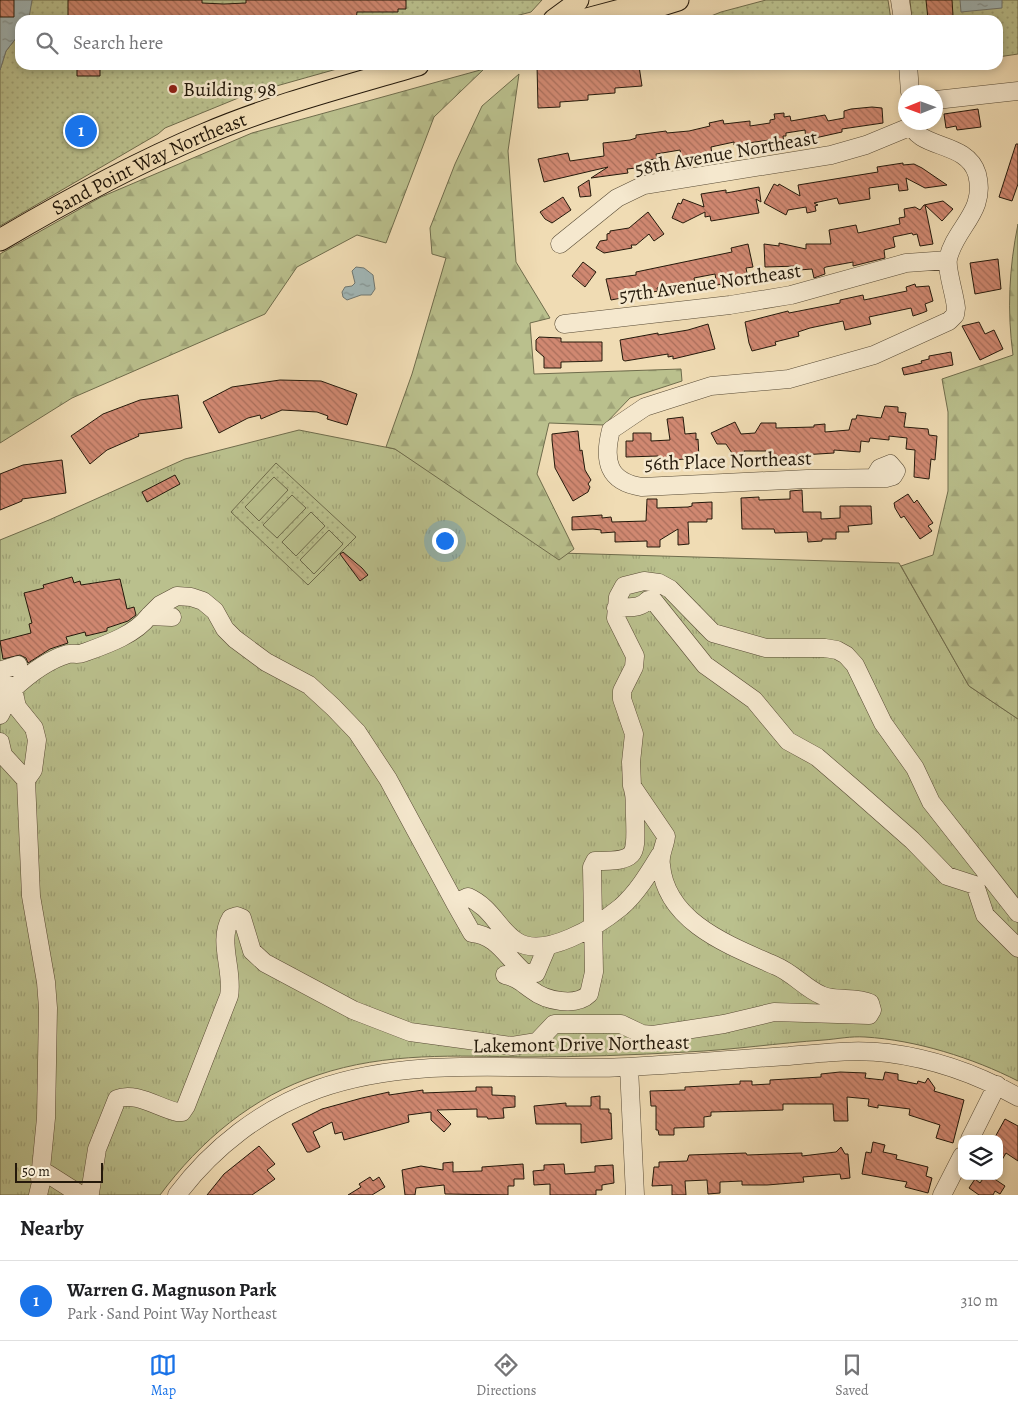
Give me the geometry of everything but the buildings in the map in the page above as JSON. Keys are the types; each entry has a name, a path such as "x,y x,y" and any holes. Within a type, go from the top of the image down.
{"main road":[{"path":"561,15 578,0"},
{"path":"603,15 658,0"},
{"path":"621,9 678,0"},
{"name":"Sand Point Way Northeast","path":"0,240 78,195 206,133 402,70"}],"street":[{"path":"900,0 902,15"},
{"path":"908,70 909,85"},
{"path":"943,99 1018,91"},
{"name":"58th Avenue Northeast","path":"560,244 617,198 644,185 831,155 866,145 899,130"},
{"path":"914,130 916,134 923,138 960,152 970,161 976,173 979,188 976,208 948,260"},
{"name":"56th Place Northeast","path":"874,478 642,487 628,485 618,479 609,467 606,449 610,430 645,407 711,386 789,379 874,355 949,321 955,315 956,308 948,260"},
{"name":"57th Avenue Northeast","path":"564,324 730,305 782,297 906,263 948,260"},
{"path":"505,974 516,978 539,994 553,999 564,1001 584,998 589,994 594,972 592,867 596,861 622,861 631,855 636,845 636,799 632,786 631,762 634,734 622,699 622,691 634,666 635,656 631,645 619,627 616,608 618,597 624,586 644,582 659,583 670,589 713,633 766,648 825,648 837,650 846,655 855,664 883,724 915,768 931,802 1018,913"},
{"path":"0,715 6,692 31,673 68,654 81,654 143,625 160,605 177,596 203,601 215,611 225,629 235,639 266,662 309,685 357,732 388,779 472,933 484,934 494,941 525,973 536,974 547,947"},
{"path":"616,608 634,608 643,606 648,600 653,600 705,665 754,700 788,740 817,757 912,840 947,876 975,885 985,915 1018,948"},
{"path":"149,616 172,616"},
{"path":"6,692 34,728 37,740 33,770 26,780 31,896 46,982 48,1008 46,1118 39,1187"},
{"path":"0,742 3,755 26,780"},
{"path":"455,903 468,898 480,903 516,941 530,947 547,947 568,939 593,925 626,902 636,891 665,845 666,836 632,786"},
{"path":"87,1195 90,1193 97,1149 118,1099 124,1096 133,1097 177,1112 182,1112 186,1106 229,996 231,988 226,951 227,925 231,918 237,916 242,918 252,952 265,963 372,1019 410,1032 438,1037 512,1046 537,1042 554,1024 621,1024 642,1034 653,1035 724,1024 774,1012 869,1015 872,1010 870,1003 822,996 790,973 755,958 699,926 681,910 668,892 661,867 660,855"},
{"name":"Lakemont Drive Northeast","path":"177,1195 209,1158 240,1131 292,1100 347,1080 405,1070 431,1068 630,1067 837,1052 886,1053 944,1064 997,1085 1018,1097"},
{"path":"630,1067 635,1195"},
{"path":"972,1135 997,1085"},
{"path":"942,1195 958,1164"},
{"path":"39,1187 43,1174 48,1174 81,1195"}],"green space":[{"path":"32,0 542,0 531,12 519,15 28,15"},
{"path":"766,0 888,0 890,15 714,15"},
{"path":"910,0 1018,0 1018,54 1003,56 1003,15 912,15"},
{"path":"15,39 15,70 333,70 248,94 165,128 158,134 0,226 0,70 6,51"},
{"path":"483,70 434,117 386,243 357,235 297,267 265,314 72,398 0,443 0,254 101,197 252,133"},
{"path":"519,74 508,151 516,262 550,318 530,323 534,374 681,369 682,381 630,398 604,425 549,423 537,474 574,549 559,560 395,449 386,447 412,374 446,258 432,254 430,228 455,164 482,106"},
{"path":"1018,224 1018,719 969,686 901,566 933,555 948,491 948,412 942,379 1013,355 1010,290"},
{"path":"299,430 395,449 559,553 899,563 969,686 1018,719 1018,1081 982,1065 924,1046 860,1037 721,1050 647,1054 546,1057 447,1056 395,1059 369,1062 318,1075 272,1095 250,1108 210,1139 192,1156 160,1195 0,1195 0,540 185,459"},
{"path":"276,463 356,537 308,585 231,512"},
{"path":"274,477 288,490 259,521 245,507"},
{"path":"292,495 306,508 277,538 263,525"},
{"path":"311,512 325,526 296,556 282,542"},
{"path":"329,530 343,544 314,574 300,560"}],"water":[{"path":"0,0 32,0 30,15 15,15 15,39 6,51 0,70"},
{"path":"960,0 1002,0 1002,8 961,12"},
{"path":"356,267 364,268 373,275 375,289 371,295 361,295 347,300 343,297 342,292 345,287 352,286 355,283 352,271"}],"place":[{"name":"Building 98","path":"173,89"},
{"name":"Warren G. Magnuson Park","path":"81,131"}]}
